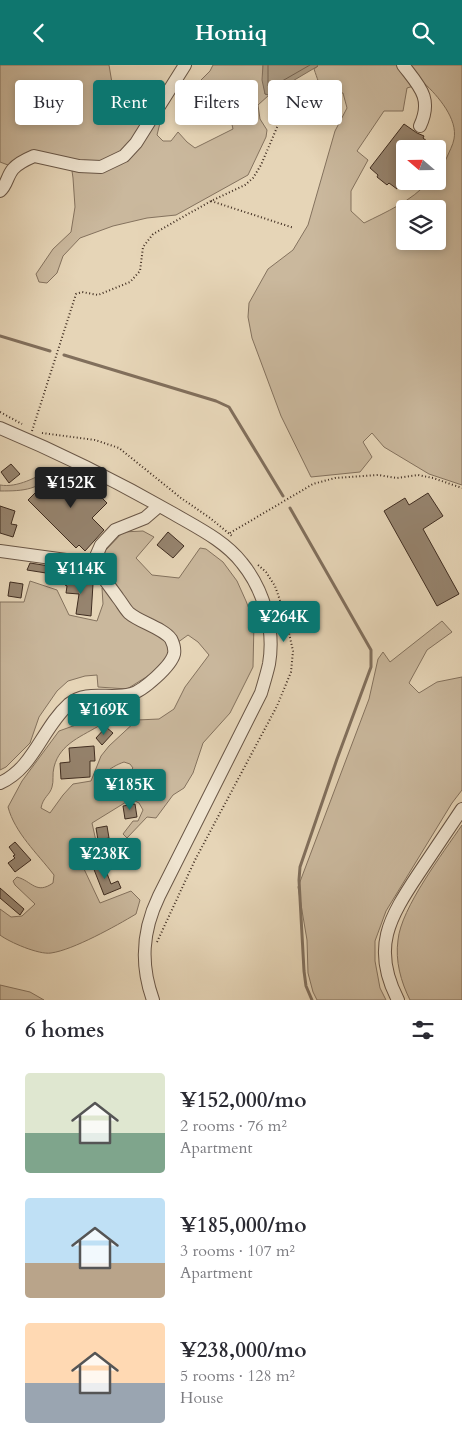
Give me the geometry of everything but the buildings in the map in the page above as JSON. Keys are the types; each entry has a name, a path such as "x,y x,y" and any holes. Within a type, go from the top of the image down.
{"street":[{"path":"0,191 12,170 34,156 79,166 102,167 124,156 136,143 185,65"},
{"path":"403,65 426,98 425,111 420,125"},
{"path":"0,428 92,470 159,505 218,541 242,563 258,589 263,603 270,632 269,664 261,693 152,910 146,932 143,955 148,985 153,1000"},
{"path":"0,783 8,780 26,764 58,716 69,704 79,698 90,696 129,695 138,692 147,686 171,661 175,649 170,639 130,613 96,567 94,561 101,545 115,530 144,518 159,505"},
{"path":"0,551 94,561"},
{"path":"398,1000 388,982 386,968 386,942 390,923 402,899 462,809"}],"path":[{"path":"32,432 76,294 82,292 98,295 130,282 140,271 143,247 153,234 211,201 245,185 253,178 262,165 278,125"},
{"path":"211,201 294,228"},
{"path":"0,412 28,427 32,432 96,440 119,448 181,498 230,533"},
{"path":"218,541 313,484 335,478 378,475 397,478 418,475 462,488"}],"shaded area":[{"path":"0,65 109,65 112,80 93,80 93,125 160,125 157,135 163,141 171,141 178,132 195,148 233,129 232,125 258,125 258,105 260,119 267,130 266,137 248,175 176,215 147,218 113,226 80,238 63,256 57,273 47,283 39,282 36,274 53,249 71,232 75,207 72,171 62,159 8,165 0,162"},
{"path":"213,65 263,65 265,94 268,96 258,105 258,80 201,80"},
{"path":"317,65 462,65 462,485 429,474 384,447 372,433 363,442 372,457 360,472 311,477 281,416 252,338 248,317 249,303 268,269 293,250 308,225 335,131 338,125 342,125 342,118 347,108 342,93 342,80 318,80 314,69"},
{"path":"52,469 57,471 37,486 17,491 0,491 0,485 7,486 20,483"},
{"path":"143,531 154,537 136,558 152,575 179,578 200,548 206,549 223,562 237,581 254,622 253,667 230,713 203,743 193,773 184,788 173,795 156,818 147,817 127,838 123,834 133,821 138,821 143,810 139,803 131,799 92,823 100,859 84,869 100,903 131,891 140,900 136,914 82,943 51,953 39,952 0,935 0,909 11,917 22,916 35,904 15,885 13,881 17,877 42,888 53,883 54,875 21,834 8,807 22,781 59,731 87,721 103,718 102,724 73,741 61,752 57,759 53,770 52,787 41,808 50,813 73,784 91,781 101,756 137,720 159,719 174,709 185,687 209,655 198,642 188,635 170,648 168,657 151,674 127,689 98,687 97,675 68,681 57,691 39,717 30,743 6,767 0,770 0,602 24,602 30,581 57,590 69,615 97,621 103,604 102,588 112,580 103,564 105,551 123,532","holes":["124,762 130,764 133,768 109,793 101,792 102,777 105,773"]},
{"path":"442,621 452,632 427,650 409,683 419,693 437,682 462,677 462,790 452,803 386,911 375,941 375,961 380,988 386,1000 317,1000 308,973 307,940 298,887 369,699 378,659 383,652 390,662"},
{"path":"462,825 462,1000 410,1000 401,979 398,963 397,948 401,927 424,881"},
{"path":"0,985 30,992 44,1000 0,1000"}],"water":[{"path":"263,65 318,66 294,80 268,80 268,95 265,94 262,80"}],"waterway":[{"path":"0,336 50,351"},
{"path":"64,355 216,401 229,407 283,496"},
{"path":"290,508 371,650 371,667 300,867 304,971 306,986 312,1000"}]}
